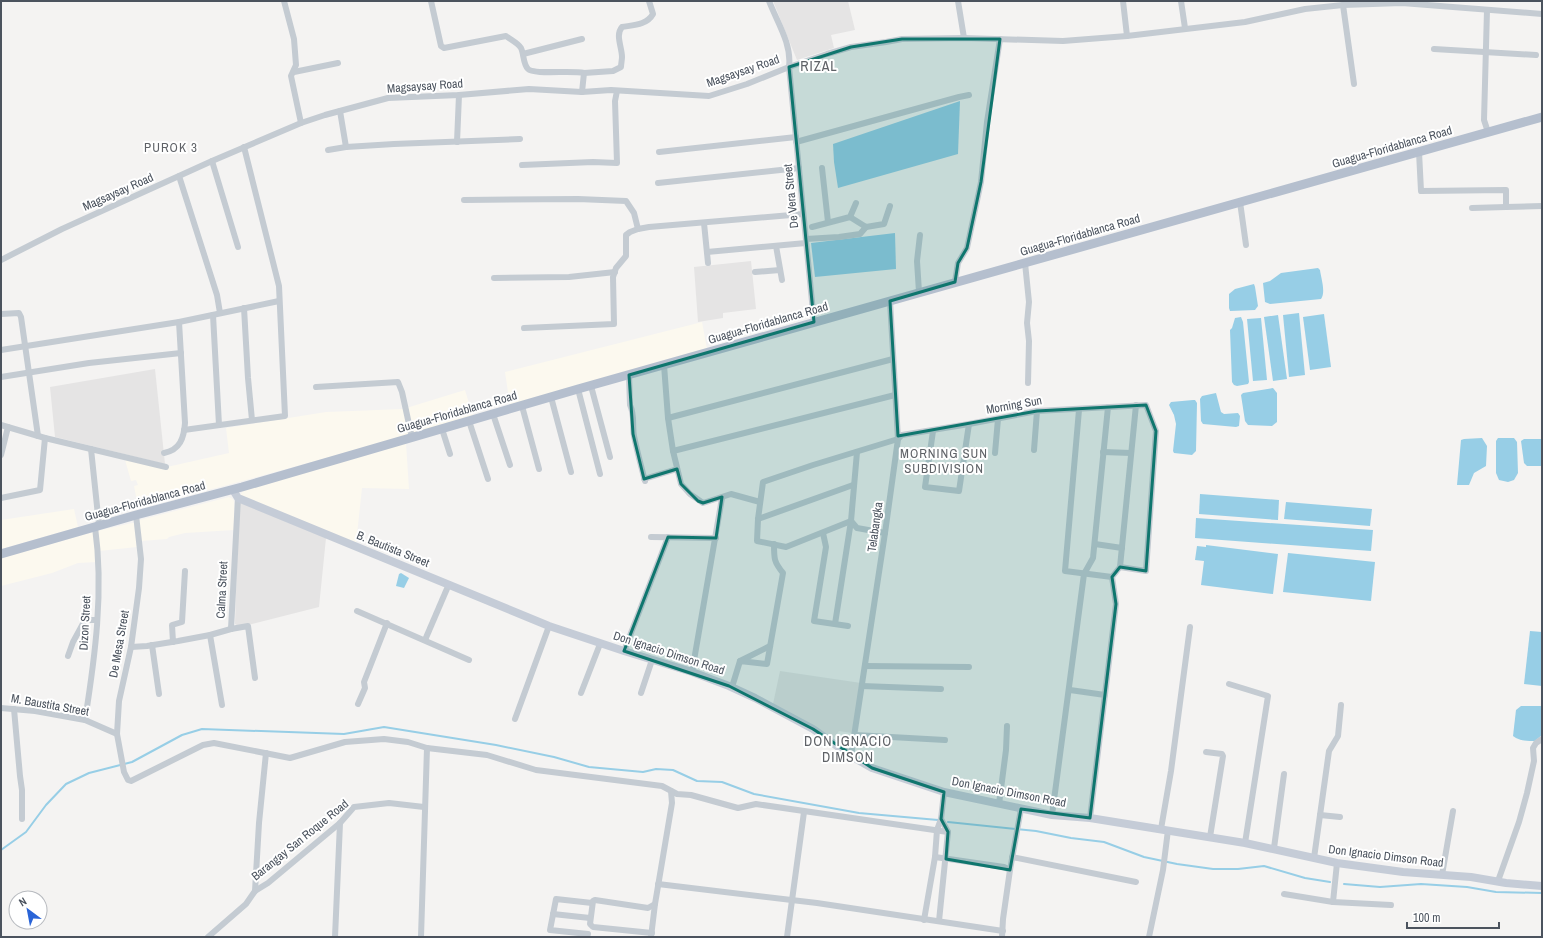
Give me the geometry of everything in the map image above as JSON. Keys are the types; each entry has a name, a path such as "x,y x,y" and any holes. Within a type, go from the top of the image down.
{"main road":[{"name":"Guagua-Floridablanca Road","path":"1,554 136,515 233,490 578,389 1542,116"}],"street":[{"path":"284,1 294,39 296,65 291,76 301,123"},
{"path":"431,1 441,46 444,48 506,36 520,47 526,67 529,70 541,72 613,71 621,67 622,56 619,36 620,29 622,27 642,24 651,18 653,14 649,1"},
{"name":"De Vera Street","path":"769,1 785,38 790,56 789,67 804,214 809,227 806,241 814,322"},
{"path":"958,1 964,38"},
{"path":"1123,1 1127,36"},
{"path":"1181,1 1185,28"},
{"name":"Magsaysay Road","path":"1,260 62,229 212,160 301,123 388,98 459,95 529,89 582,92 617,91 709,96 748,84 789,67 851,47 902,39 964,38 1063,41 1127,36 1245,22 1305,9 1343,4 1402,2 1542,14"},
{"path":"1343,4 1354,84"},
{"path":"1487,10 1484,120 1488,132"},
{"path":"956,282 958,263 967,248 981,182 987,122 1000,39"},
{"path":"523,54 582,40"},
{"path":"1434,49 1536,55"},
{"path":"294,72 338,63"},
{"path":"582,92 584,72"},
{"path":"522,165 593,162 617,163 617,91"},
{"path":"457,142 459,95"},
{"path":"659,152 796,140 969,95"},
{"path":"340,111 346,147"},
{"path":"328,150 346,147 394,144 520,139"},
{"path":"184,430 286,416 279,286 244,147"},
{"path":"1419,152 1421,191 1506,190 1506,208"},
{"path":"212,160 238,247"},
{"path":"658,183 799,168"},
{"path":"822,168 828,222"},
{"path":"179,176 217,295 220,313"},
{"path":"464,200 578,199 626,201 634,213 638,229"},
{"path":"1240,202 1246,245"},
{"path":"850,217 856,203"},
{"path":"707,252 776,246 860,234 866,227 884,224 890,206"},
{"path":"1472,208 1542,206"},
{"path":"524,328 614,324 613,277 620,262 626,256 626,235 630,232 638,229 804,214"},
{"path":"809,227 850,217 866,227"},
{"path":"704,223 708,263"},
{"path":"919,292 917,261 920,235"},
{"path":"776,246 782,280"},
{"path":"1025,262 1029,302 1027,323 1029,341 1028,383"},
{"path":"755,272 780,270"},
{"path":"494,278 569,277 615,272"},
{"path":"1,350 179,322 279,301"},
{"name":"Telabangka","path":"851,756 898,439 890,301"},
{"path":"244,308 252,420"},
{"path":"1,314 16,312 20,314 38,436"},
{"path":"213,315 219,425"},
{"path":"164,453 174,450 180,443 184,430 179,322"},
{"path":"1,377 89,363 181,353"},
{"path":"668,418 893,359"},
{"path":"664,365 668,418 673,451 681,484 698,502 703,503 731,494 760,502 757,541 786,547 851,521"},
{"path":"629,375 633,434 644,480 678,469"},
{"path":"316,387 398,382 402,392 412,438"},
{"path":"591,386 610,457"},
{"path":"578,389 600,474"},
{"path":"673,451 895,396"},
{"path":"551,397 571,472"},
{"path":"1090,818 1116,604 1112,577 1120,567 1136,405 1146,405 1156,431 1146,571 1120,567"},
{"name":"Morning Sun","path":"760,502 764,482 898,439 902,436 1037,411 1079,410 1136,405"},
{"path":"522,406 539,469"},
{"path":"1052,815 1070,690 1084,574 1093,558 1095,544 1108,407"},
{"path":"1079,410 1065,571 1112,577"},
{"path":"1034,450 1037,411"},
{"path":"493,414 510,465"},
{"path":"995,453 998,419"},
{"path":"469,422 488,479"},
{"path":"933,431 925,486 959,491 969,424"},
{"path":"1,455 4,426 45,438 166,467"},
{"path":"442,429 450,454"},
{"path":"1,498 40,490 45,438"},
{"name":"Dizon Street","path":"86,720 94,663 98,582 97,526 91,449"},
{"path":"835,624 851,521 857,452"},
{"path":"1103,452 1131,453"},
{"path":"758,519 853,485"},
{"path":"233,490 238,498"},
{"name":"B. Bautista Street","path":"238,498 549,626"},
{"name":"Calma Street","path":"131,647 173,642 210,635 231,629 238,498"},
{"path":"692,672 722,498"},
{"name":"De Mesa Street","path":"136,515 141,559 139,588 131,647 119,701 117,734 125,776 131,781 203,745 214,743 266,753"},
{"path":"851,521 857,528 885,533"},
{"path":"823,533 826,547 814,621 848,626"},
{"path":"651,537 716,538"},
{"path":"624,651 668,537"},
{"path":"740,661 766,664 783,574 775,563 774,544"},
{"path":"1095,544 1122,548"},
{"path":"173,642 172,625 182,622 185,571"},
{"path":"425,640 449,584"},
{"path":"357,611 469,660"},
{"path":"68,656 73,642 85,620 97,620"},
{"path":"358,704 365,688 364,682 387,623"},
{"path":"231,629 248,626 254,678"},
{"path":"515,719 549,626"},
{"name":"Don Ignacio Dimson Road","path":"549,626 600,644 692,672 732,687 813,729 851,756 872,768 944,792 1052,815 1090,818 1165,829 1274,848 1337,863 1390,871 1471,876 1506,883 1542,886"},
{"path":"1149,937 1165,855 1165,829 1171,771 1190,627"},
{"path":"210,635 222,705"},
{"path":"581,692 600,644"},
{"path":"152,645 159,694"},
{"path":"732,687 740,661 770,646"},
{"path":"641,693 652,660"},
{"path":"865,666 969,667"},
{"path":"1229,684 1268,696 1245,843"},
{"path":"862,686 941,688"},
{"path":"1070,690 1105,695"},
{"path":"1314,858 1329,751 1338,736 1341,705"},
{"name":"M. Baustita Street","path":"1,708 35,711 86,720 117,734"},
{"path":"14,709 22,790 22,819"},
{"path":"999,804 1006,750 1007,726"},
{"path":"855,735 945,740"},
{"path":"254,891 266,753 290,758 345,742 384,739 408,742 427,748 487,755 536,770 662,786 677,794 691,795 738,808 756,804 948,832"},
{"path":"1498,881 1528,793 1534,761 1532,748 1542,739"},
{"path":"421,937 427,748"},
{"path":"1206,752 1222,754 1223,756 1210,837"},
{"path":"1534,761 1542,762"},
{"path":"1274,848 1284,774"},
{"path":"590,921 593,927 651,935 672,803 671,791"},
{"path":"924,920 935,857 937,830 941,819 944,792"},
{"name":"Barangay San Roque Road","path":"208,937 246,904 254,891 268,883 340,823 354,807 389,803 424,807"},
{"path":"658,884 817,903 924,920 939,921 1002,934 1010,870 1021,809"},
{"path":"1442,875 1453,811"},
{"path":"787,937 804,812"},
{"path":"1320,815 1340,817"},
{"path":"939,921 948,832 941,819"},
{"path":"335,937 340,823"},
{"path":"935,857 1004,867 1010,870"},
{"path":"1012,857 1136,882"},
{"path":"1333,902 1337,863"},
{"path":"1284,894 1333,902 1391,905"},
{"path":"592,903 588,936 550,930 556,899 592,903 594,900 648,908 655,904"},
{"path":"554,914 590,921"}],"highlighted area":[{"path":"902,39 1000,39 981,182 967,248 958,263 955,282 890,301 898,436 1037,411 1146,405 1156,431 1146,571 1120,567 1112,577 1116,604 1090,818 1021,809 1010,870 946,859 948,832 941,819 944,792 872,768 813,729 729,686 624,651 668,537 716,538 722,497 703,503 698,501 681,484 677,469 644,479 633,434 629,375 814,322 789,67 851,47"}],"shaded area":[{"path":"773,1 848,1 855,30 831,35 834,48 797,60"},
{"path":"751,261 756,309 723,313 723,318 698,322 694,267"},
{"path":"702,322 707,349 510,406 505,372"},
{"path":"155,369 165,464 55,437 50,387"},
{"path":"465,390 473,416 220,487 138,507 134,486 138,485 136,480 131,481 125,460 167,467 229,453 226,428 326,412 403,409"},
{"path":"406,443 409,489 362,488 356,544 240,496 243,490"},
{"path":"229,497 233,499 234,502 234,530 185,533 169,537 167,539 141,541 140,520"},
{"path":"239,502 326,538 319,607 240,627 235,624"},
{"path":"74,509 78,527 1,549 1,520"},
{"path":"134,523 137,547 99,551 97,531"},
{"path":"94,532 97,562 78,563 52,573 1,586 1,558"},
{"path":"780,671 861,683 852,733 839,731 833,739 773,704"}],"water":[{"path":"960,101 958,154 838,188 833,144"},
{"path":"895,233 896,269 815,277 811,243"},
{"path":"1318,268 1320,270 1323,289 1321,299 1270,304 1265,302 1263,283 1270,281 1281,273"},
{"path":"1254,284 1258,306 1255,310 1230,311 1229,294 1235,289"},
{"path":"1299,313 1305,375 1289,377 1283,315"},
{"path":"1324,314 1331,367 1310,370 1303,317"},
{"path":"1278,315 1287,379 1273,381 1264,317"},
{"path":"1241,317 1243,322 1249,382 1248,384 1237,386 1232,382 1230,330 1235,318"},
{"path":"1261,318 1267,380 1253,381 1247,319"},
{"path":"1273,388 1277,393 1277,422 1272,426 1248,425 1245,421 1241,395 1243,393"},
{"path":"1216,393 1221,412 1224,414 1238,413 1240,416 1239,426 1203,424 1201,421 1200,399 1202,396"},
{"path":"1195,400 1197,403 1196,451 1192,455 1174,453 1176,424 1174,415 1169,405 1171,402"},
{"path":"1482,438 1487,446 1486,466 1474,473 1469,485 1457,485 1461,440"},
{"path":"1498,438 1514,438 1517,442 1518,473 1514,480 1508,482 1499,480 1496,473 1496,441"},
{"path":"1524,439 1542,439 1542,466 1527,466 1524,463 1521,441"},
{"path":"1200,494 1279,500 1278,520 1199,514"},
{"path":"1286,502 1372,509 1370,526 1284,519"},
{"path":"1196,518 1373,530 1371,551 1195,538"},
{"path":"1206,545 1278,554 1273,594 1201,585 1204,561 1195,560 1197,546 1206,547"},
{"path":"1288,553 1375,562 1371,601 1283,592"},
{"path":"401,573 409,578 404,588 396,586 399,574"},
{"path":"1530,631 1542,632 1542,686 1524,684"},
{"path":"1521,706 1542,706 1542,735 1535,741 1520,740 1513,736 1516,710"}],"waterway":[{"path":"1,850 26,832 46,805 66,784 89,773 132,762 182,735 202,729 344,734 384,727 496,745 554,757 589,767 643,772 656,769 673,770 697,781 722,782 754,794 859,813 938,820"},
{"path":"948,822 1036,831 1071,838 1104,842 1144,857 1177,864 1213,869 1238,869 1264,866 1305,878 1330,882"},
{"path":"1344,884 1380,887 1421,884 1467,887 1496,892 1542,893"}],"district":[{"name":"RIZAL","path":"819,66"},
{"name":"PUROK 3","path":"171,147"},
{"name":"MORNING SUN SUBDIVISION","path":"944,460"},
{"name":"DON IGNACIO DIMSON","path":"848,750"}]}
